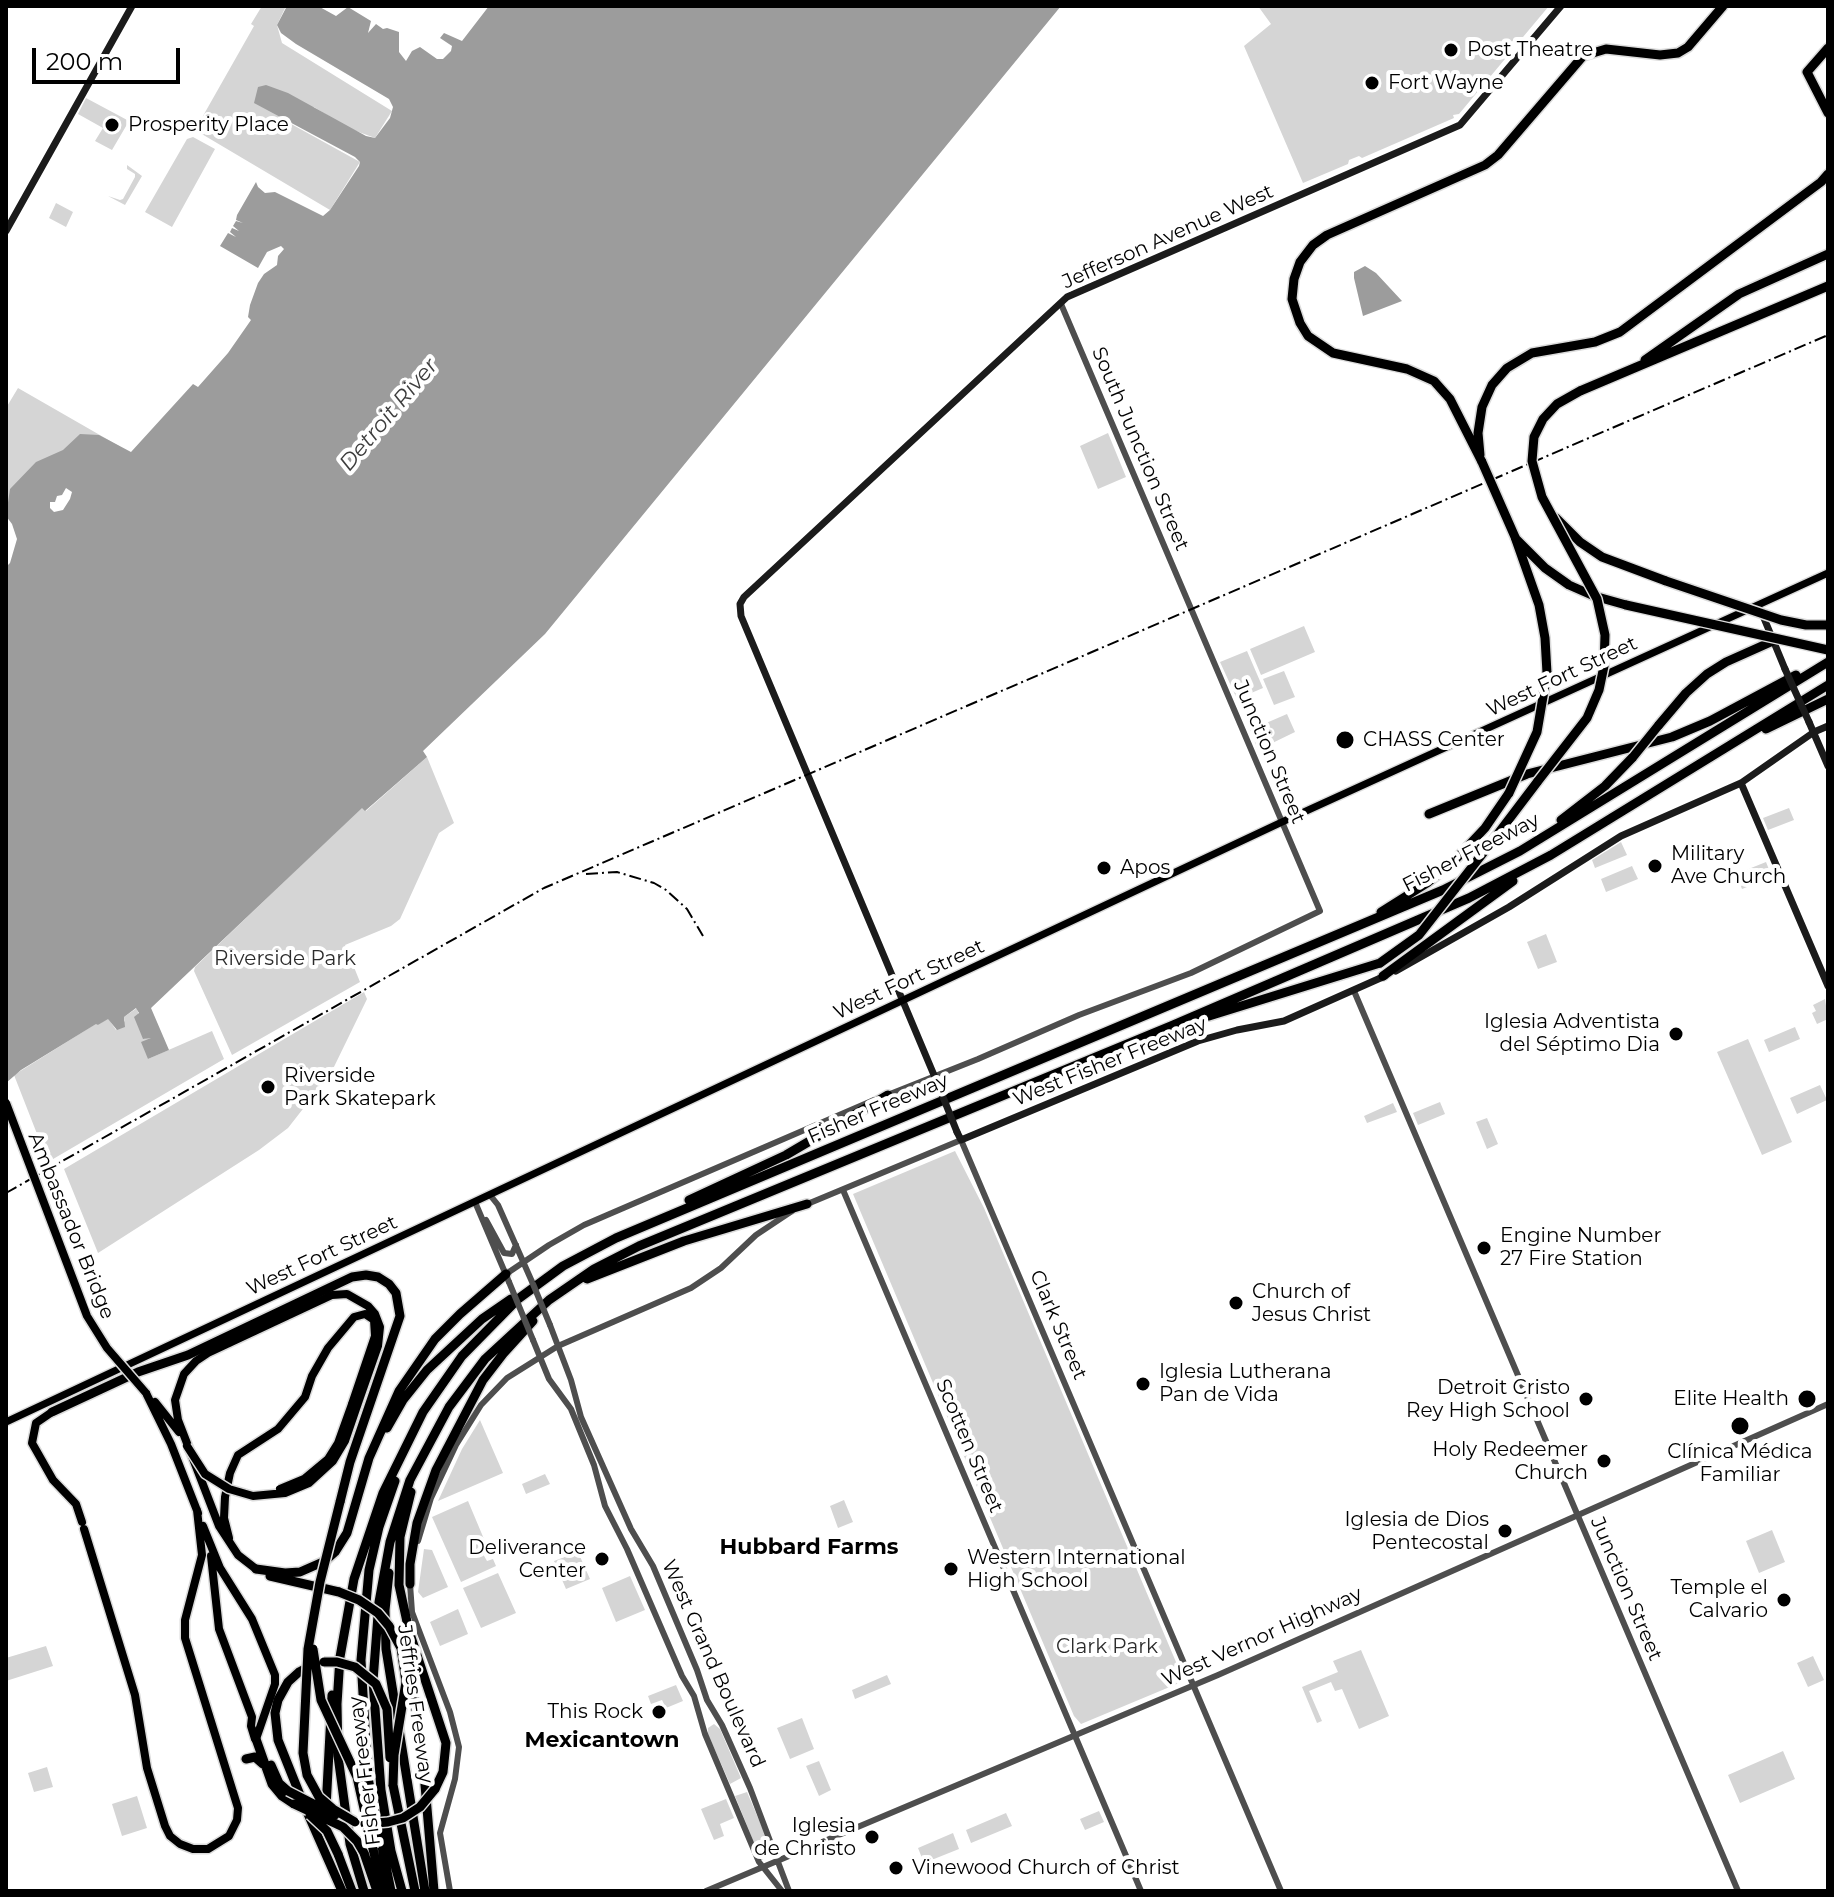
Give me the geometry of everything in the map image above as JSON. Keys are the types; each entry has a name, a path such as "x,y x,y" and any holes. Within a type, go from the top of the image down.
{"highway":[{"path":"1342,934 1406,897 1441,872 1480,835 1509,793 1535,739 1543,705 1547,673 1545,638 1539,605 1515,537 1450,399 1434,381 1412,370 1333,353 1312,340 1300,323 1292,299 1295,274 1305,254 1327,235 1485,165 1585,54 1606,49 1664,55 1678,53 1688,47 1723,6"},
{"path":"1828,48 1807,72 1828,113"},
{"path":"1482,462 1480,414 1497,378 1512,364 1532,353 1595,342 1620,332 1828,174"},
{"path":"1626,373 1729,300 1828,254"},
{"path":"1171,1026 1280,996 1380,963 1419,935 1590,712 1602,677 1605,628 1597,599 1534,477 1531,455 1534,437 1553,407 1580,391 1828,286"},
{"path":"1551,513 1580,542 1617,564 1781,620 1828,625"},
{"path":"1515,537 1545,568 1569,585 1594,596 1828,650"},
{"path":"1520,851 1597,792 1633,757 1686,693 1707,674 1773,641"},
{"path":"1429,814 1527,774 1672,737 1828,661"},
{"name":"Fisher Freeway","path":"364,1891 350,1844 338,1756 338,1686 347,1612 357,1568 397,1462 423,1412 455,1365 510,1307 583,1254 648,1224 1443,890 1520,851 1828,661"},
{"name":"Fisher Freeway","path":"402,1891 391,1851 381,1790 373,1681 381,1586 395,1522 425,1448 476,1369 516,1327 594,1269 639,1246 1445,910 1543,859 1828,685"},
{"path":"1723,750 1828,699"},
{"path":"1383,976 1543,859"},
{"path":"648,1224 693,1198 786,1155 888,1095"},
{"name":"Ambassador Bridge","path":"6,1103 87,1316 107,1348 146,1393"},
{"path":"410,1584 412,1550 420,1511 445,1451 489,1371 558,1293 646,1254 807,1204"},
{"path":"197,1510 202,1555 185,1626 186,1646 238,1808 237,1820 229,1836 214,1847 201,1849 180,1844 170,1836 165,1826 147,1768 135,1695 83,1525 76,1504 53,1480 32,1443 36,1423 52,1412 138,1372 188,1355 352,1277 378,1277 389,1284 399,1299 399,1321 345,1480 314,1618 304,1698 305,1767 319,1797 355,1822"},
{"path":"256,1569 293,1573 325,1561 344,1540 380,1430 412,1371 445,1328 508,1278"},
{"path":"359,1495 390,1421 423,1375 482,1319 545,1279"},
{"path":"354,1405 378,1346 380,1327 371,1308 347,1294 334,1294 208,1353 191,1365 177,1389 176,1411 219,1526 233,1550 256,1569 272,1577 339,1592 359,1600 378,1613 401,1648 415,1701 434,1891"},
{"path":"146,1393 180,1432 205,1474 229,1489 253,1496 285,1493 309,1483 333,1461 345,1441 375,1336 374,1320 365,1314 354,1317 328,1348 312,1376 305,1397 278,1429 238,1455 230,1473 224,1518 233,1550"},
{"path":"146,1393 171,1444 220,1568 252,1619 275,1677 256,1741 246,1759"},
{"path":"391,1891 367,1768 361,1685 362,1631 369,1570 379,1527 423,1412"},
{"path":"256,1741 262,1743 279,1783 288,1791 355,1822 379,1824 403,1818 420,1807 435,1789 443,1772 446,1743 409,1631 398,1574 403,1522 425,1448"},
{"name":"Jeffries Freeway","path":"395,1522 385,1610 386,1649 425,1891"},
{"path":"209,1539 220,1634 252,1717 251,1726 266,1769 278,1793 324,1827 352,1891"},
{"path":"332,1867 325,1827 327,1756 336,1644 347,1612"},
{"path":"314,1618 313,1659 317,1684 328,1718 357,1777 377,1891"},
{"path":"393,1785 394,1755 406,1682 401,1648"},
{"path":"342,1891 278,1740 274,1720 278,1700 288,1682 304,1669 324,1662 355,1667 369,1677 382,1693 388,1715 393,1785 415,1891"},
{"path":"246,1759 257,1758 266,1769"},
{"path":"293,1803 343,1827 368,1851 383,1891"}],"main road":[{"path":"6,231 132,6"},
{"name":"Jefferson Avenue West","path":"740,604 749,591 1079,290 1460,125 1561,6"},
{"name":"West Fort Street","path":"6,1422 1282,822 1828,573"},
{"name":"Clark Street","path":"740,604 741,616 959,1136"},
{"path":"1759,605 1828,766"},
{"path":"1828,726 1814,732 1741,783 1828,986"},
{"name":"West Fisher Freeway","path":"959,1136 1198,1041 1284,1021 1354,991 1509,907 1610,843 1741,783"}],"street":[{"name":"South Junction Street","path":"1061,304 1190,606"},
{"name":"Junction Street","path":"935,1077 1079,1015 1172,980 1320,911 1190,606"},
{"name":"Junction Street","path":"1354,991 1738,1891"},
{"path":"508,1278 523,1262 565,1235 607,1215 854,1107 935,1077"},
{"name":"West Fisher Freeway","path":"410,1584 425,1515 448,1459 488,1397 507,1378 558,1346 691,1288 721,1268 766,1227 807,1204 959,1136"},
{"name":"Clark Street","path":"959,1136 1281,1891"},
{"name":"Scotten Street","path":"843,1190 1141,1891"},
{"name":"West Grand Boulevard","path":"490,1195 516,1245 571,1380 577,1408 594,1455 605,1506 694,1696 705,1734 762,1867 782,1891"},
{"name":"West Grand Boulevard","path":"475,1202 549,1379 571,1409 653,1566 707,1700 722,1725 779,1860 789,1891"},
{"path":"481,1214 504,1253 512,1254 516,1245"},
{"name":"West Vernor Highway","path":"706,1891 1194,1685 1828,1404"},
{"path":"410,1584 410,1603 450,1712 459,1747 455,1779 440,1833 450,1891"}],"green space":[{"path":"262,6 286,6 277,25 282,43 392,111 375,138 348,128 314,107 284,120 360,162 330,210 195,130 254,26 251,24"},
{"name":"Fort Wayne","path":"1258,6 1549,6 1523,37 1511,42 1510,53 1459,114 1453,115 1454,118 1362,158 1359,156 1349,160 1348,164 1303,183 1244,46 1271,24"},
{"name":"Prosperity Place","path":"86,98 129,121 112,150 95,141 103,128 78,114"},
{"path":"193,137 215,149 172,227 145,212 187,139"},
{"path":"127,165 142,176 125,205 108,196 123,199 135,177"},
{"path":"56,203 73,212 66,227 49,218"},
{"path":"18,388 119,446 6,515 6,408"},
{"path":"1108,433 1126,477 1098,489 1080,446"},
{"path":"1304,626 1315,652 1261,675 1250,649"},
{"path":"1247,651 1263,688 1237,699 1220,662"},
{"path":"1284,671 1295,697 1274,705 1263,679"},
{"path":"1287,714 1295,732 1258,750 1250,730"},
{"name":"Riverside Park","path":"427,757 454,823 439,833 400,919 391,926 345,945 360,982 232,1055 194,971 195,967 362,807 366,811"},
{"path":"1789,808 1794,820 1768,830 1763,818"},
{"path":"1621,842 1627,855 1595,868 1592,860"},
{"path":"1766,862 1772,877 1742,889 1736,874"},
{"path":"1632,866 1638,879 1606,892 1601,879"},
{"path":"1546,934 1557,962 1538,969 1527,942"},
{"name":"Riverside Park","path":"364,992 367,999 331,1073 288,1128 259,1150 98,1253 64,1169"},
{"path":"1825,999 1828,1019 1817,1024 1812,1013 1816,1011 1813,1005"},
{"name":"Riverside Park","path":"137,1008 144,1039 151,1038 148,1059 212,1031 224,1059 48,1162 14,1075 108,1018 116,1030 125,1021 124,1017"},
{"path":"1795,1027 1800,1039 1769,1052 1764,1040"},
{"path":"1748,1039 1792,1142 1762,1155 1717,1052"},
{"path":"1820,1085 1827,1100 1797,1114 1790,1098"},
{"path":"1440,1102 1445,1114 1418,1125 1413,1113"},
{"path":"1393,1103 1397,1112 1367,1123 1364,1116"},
{"path":"1487,1118 1498,1144 1487,1149 1476,1122"},
{"name":"Clark Park","path":"955,1151 984,1208 1184,1681 1081,1724 1074,1716 853,1194"},
{"path":"480,1420 503,1473 438,1501 462,1449"},
{"path":"545,1474 550,1484 526,1494 522,1484"},
{"path":"844,1500 853,1522 838,1528 830,1506"},
{"path":"468,1501 489,1551 483,1554 487,1561 493,1559 496,1566 461,1582 432,1517"},
{"path":"1772,1530 1785,1562 1759,1573 1746,1541"},
{"path":"424,1549 432,1550 448,1587 423,1598 418,1592"},
{"path":"578,1552 590,1579 566,1589 554,1561"},
{"path":"498,1573 516,1613 481,1628 463,1588"},
{"path":"630,1576 645,1610 616,1622 602,1588"},
{"path":"458,1609 468,1634 440,1646 430,1622"},
{"path":"46,1646 53,1666 6,1681 6,1658"},
{"path":"1361,1650 1389,1716 1359,1729 1342,1689 1335,1691 1331,1682 1309,1691 1322,1721 1317,1723 1302,1687 1338,1672 1333,1661"},
{"path":"1813,1656 1824,1680 1808,1687 1797,1663"},
{"path":"887,1675 891,1684 855,1699 852,1690"},
{"path":"676,1685 683,1701 666,1708 662,1700 651,1704 648,1696"},
{"path":"802,1718 814,1749 790,1759 777,1728"},
{"path":"714,1724 720,1729 741,1778 730,1784 708,1734 708,1728"},
{"path":"1783,1751 1795,1779 1740,1803 1728,1775"},
{"path":"819,1761 831,1790 819,1796 806,1766"},
{"path":"47,1767 53,1787 34,1792 28,1773"},
{"path":"747,1792 774,1855 761,1860 735,1796"},
{"path":"137,1796 147,1828 122,1836 112,1804"},
{"path":"726,1799 734,1818 720,1824 724,1836 714,1840 701,1809"},
{"path":"1099,1811 1104,1822 1085,1830 1080,1819"},
{"path":"1006,1813 1012,1826 971,1843 966,1830"},
{"path":"953,1833 959,1849 924,1863 918,1848"}],"water":[{"name":"Detroit River","path":"287,6 318,6 336,16 348,7 371,21 368,33 376,24 383,29 399,32 399,52 406,61 412,51 420,47 437,59 443,59 452,46 440,38 444,33 462,41 489,6 1061,6 545,634 423,751 427,757 365,811 362,808 151,1008 169,1050 148,1059 141,1042 151,1038 143,1039 134,1017 139,1013 136,1008 124,1017 125,1027 117,1030 108,1019 96,1024 21,1070 6,1083 6,567 17,539 6,516 10,489 36,462 63,450 80,434 99,435 131,452 193,384 198,387 228,353 251,320 248,317 250,305 258,283 264,274 277,265 278,256 284,249 281,246 267,252 258,268 220,246 228,233 236,237 230,232 232,228 239,231 233,226 236,221 243,223 236,220 237,215 256,182 265,193 275,192 323,216 359,166 360,162 355,157 254,103 258,87 266,85 288,93 366,136 375,138 390,118 393,107 389,99 281,33 277,25"},
{"path":"1365,266 1376,273 1402,301 1363,316 1354,272"}],"pier":[{"path":"66,488 72,492 70,499 63,510 54,512 50,502 55,502"}],"railway":[{"path":"6,1193 544,888 1828,335"},
{"path":"586,874 617,872 654,883 687,909 703,936"}],"place":[{"name":"Post Theatre","path":"1451,50"},
{"name":"Fort Wayne","path":"1372,83"},
{"name":"Prosperity Place","path":"112,125"},
{"name":"CHASS Center","path":"1345,740"},
{"name":"Military Ave Church","path":"1655,866"},
{"name":"Apos","path":"1104,868"},
{"name":"Iglesia Adventista del Séptimo Dia","path":"1676,1034"},
{"name":"Riverside Park Skatepark","path":"268,1087"},
{"name":"Engine Number 27 Fire Station","path":"1484,1248"},
{"name":"Church of Jesus Christ","path":"1236,1303"},
{"name":"Iglesia Lutherana Pan de Vida","path":"1143,1384"},
{"name":"Detroit Cristo Rey High School","path":"1586,1399"},
{"name":"Elite Health","path":"1807,1399"},
{"name":"Clínica Médica Familiar","path":"1740,1426"},
{"name":"Holy Redeemer Church","path":"1604,1461"},
{"name":"Iglesia de Dios Pentecostal","path":"1505,1531"},
{"name":"Deliverance Center","path":"602,1559"},
{"name":"Western International High School","path":"951,1569"},
{"name":"Temple el Calvario","path":"1784,1600"},
{"name":"This Rock","path":"659,1712"},
{"name":"Iglesia de Christo","path":"872,1837"},
{"name":"Vinewood Church of Christ","path":"896,1868"}],"district":[{"name":"Hubbard Farms","path":"809,1548"},
{"name":"Mexicantown","path":"602,1741"}]}
